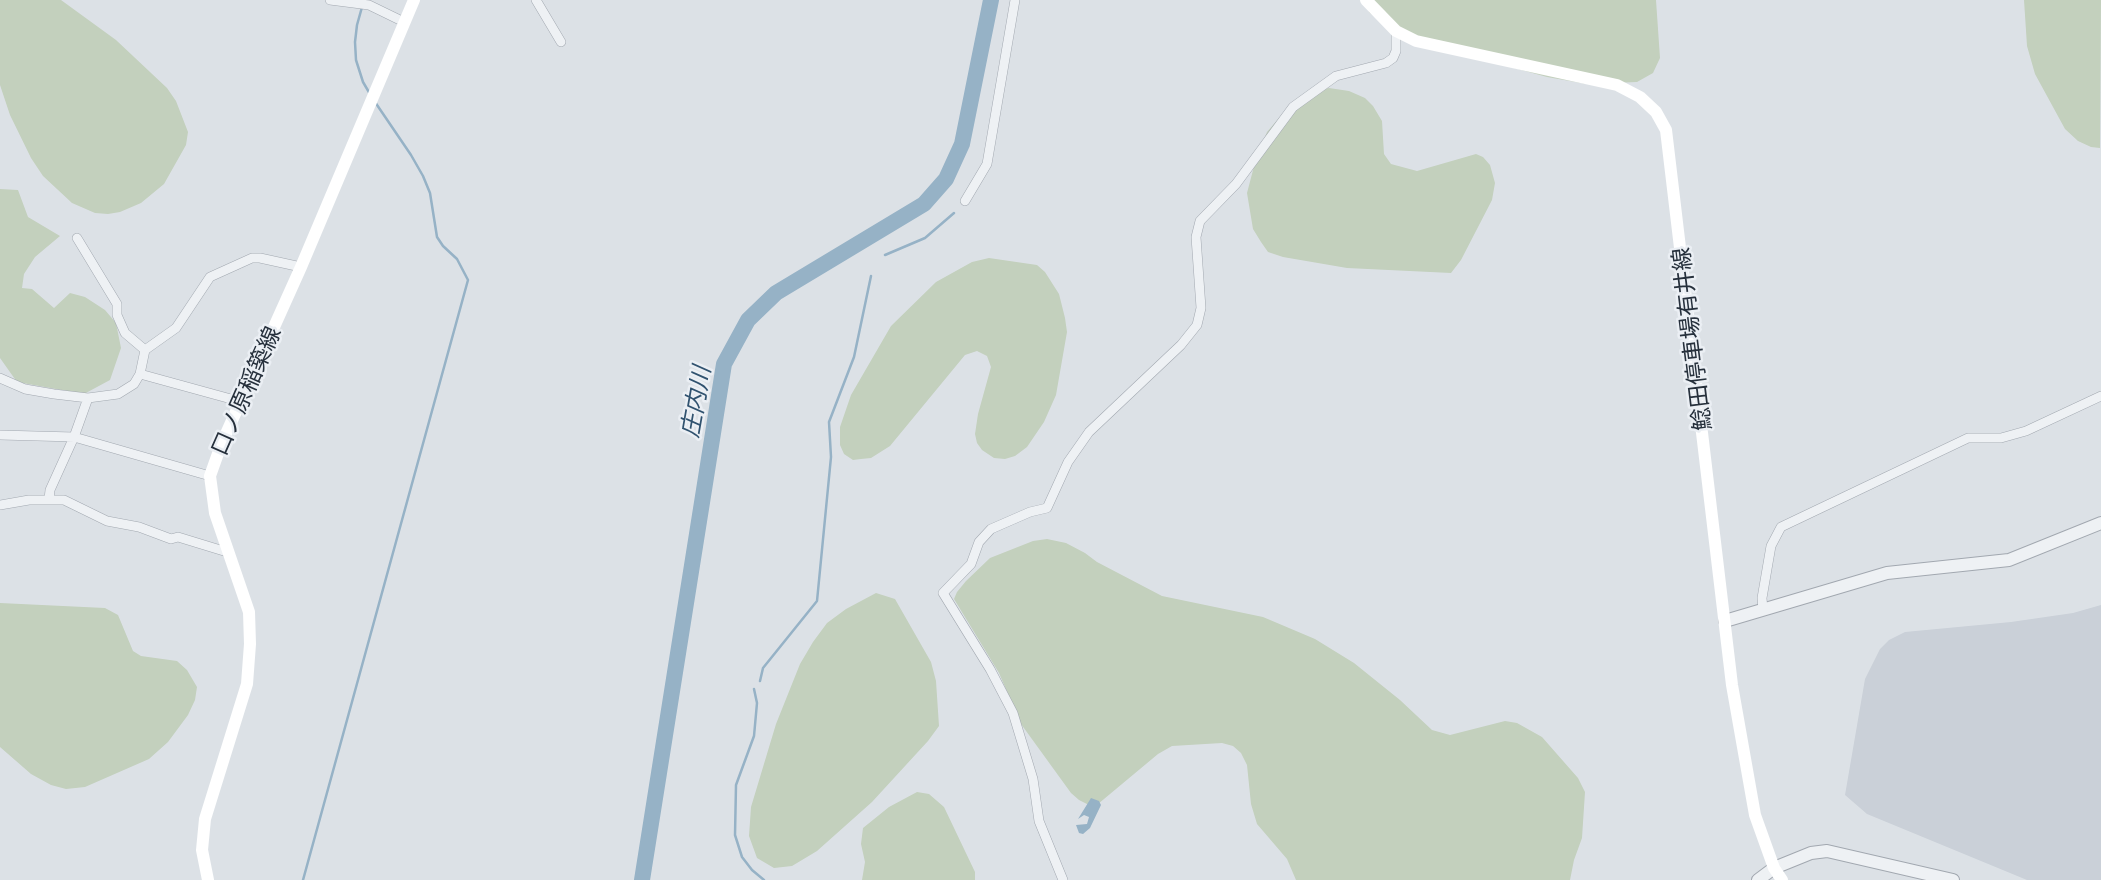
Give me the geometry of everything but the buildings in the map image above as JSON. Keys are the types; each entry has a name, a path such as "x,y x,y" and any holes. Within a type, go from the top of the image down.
{"main road":[{"name":"鯰田停車場有井線","path":"1366,0 1396,31 1416,41 1617,85 1640,97 1656,113 1666,130 1732,685 1755,816 1774,868 1782,880"},
{"name":"口ノ原稲築線","path":"208,880 202,850 205,819 217,775 240,712 249,663 248,612 215,513 210,476 412,4"}],"street":[{"path":"330,0 369,5 404,22"},
{"path":"412,4 423,0"},
{"path":"536,0 561,43"},
{"path":"965,201 987,163 1015,0"},
{"path":"1063,880 1039,821 1033,779 1013,713 990,669 943,593 971,564 979,542 991,529 1030,512 1047,508 1068,462 1089,432 1181,345 1197,324 1201,308 1196,237 1200,221 1236,184 1293,107 1336,76 1386,63 1393,58 1396,51 1396,31"},
{"path":"77,238 117,304 117,315 125,333 145,350"},
{"path":"0,377 11,384 36,391 88,398 118,394 128,390 141,374 145,350 176,328 210,277 251,258 301,267"},
{"path":"141,374 242,402"},
{"path":"1763,610 1762,598 1771,545 1781,527 1968,438 2001,438 2026,431 2101,396"},
{"path":"49,499 50,490 88,398"},
{"path":"0,435 74,437 210,476"},
{"path":"0,505 49,499 72,502 96,518 228,552"},
{"path":"1726,621 1886,573 2009,561 2101,523"},
{"path":"1758,880 1774,868 1811,853 1827,851 1953,880"}],"shaded area":[{"path":"2101,605 2101,880 2027,880 1867,814 1845,795 1865,679 1880,649 1889,640 1905,632 2011,622 2073,613"}],"green space":[{"path":"0,0 61,0 116,40 167,88 176,101 188,132 186,145 164,184 141,203 120,212 95,213 72,203 43,176 10,115 0,85"},
{"path":"1367,0 1656,0 1660,58 1653,73 1637,82 1587,84 1547,77 1471,56 1382,23 1369,12"},
{"path":"2024,0 2101,0 2100,148 2078,141 2065,129 2035,74 2027,46"},
{"path":"1329,88 1349,91 1365,98 1373,106 1382,121 1384,154 1391,164 1417,171 1476,154 1490,165 1495,183 1492,200 1461,260 1451,273 1347,268 1283,257 1268,252 1261,242 1253,229 1247,193 1257,155 1267,132 1285,111 1315,91"},
{"path":"0,189 18,190 28,217 60,236 35,257 24,274 22,288 32,289 54,308 70,293 85,297 105,310 116,323 121,348 110,380 84,394 17,382 0,358"},
{"path":"989,258 1037,265 1045,272 1059,294 1065,318 1067,332 1056,395 1044,422 1027,447 1015,456 1005,459 994,458 977,443 975,434 978,414 991,367 987,356 977,351 965,355 890,446 871,458 853,460 844,454 840,445 840,427 851,395 891,326 936,282 972,262"},
{"path":"1047,539 1066,543 1162,596 1263,617 1315,639 1354,663 1432,730 1450,735 1505,721 1517,723 1542,737 1578,778 1585,792 1582,838 1570,880 1296,880 1287,859 1257,824 1251,804 1247,765 1241,753 1233,746 1222,743 1172,746 1158,754 1098,804 1091,806 1079,800 1071,793 1021,724 999,673 954,599 966,581 990,558 1033,541"},
{"path":"876,593 895,599 931,662 936,681 939,726 872,802 817,851 792,866 774,868 757,858 749,836 751,807 776,724 800,664 827,623"},
{"path":"0,603 105,608 118,615 133,651 141,656 177,661 187,670 197,687 188,715 168,742 149,759 85,787 66,789 51,785 31,774 0,747"},
{"path":"917,792 929,794 944,807 975,872 975,880 862,880 865,862 861,844 863,828 889,807"}],"water":[{"path":"1091,798 1099,801 1101,805 1090,828 1083,834 1079,833 1076,825 1087,824 1089,817 1084,815 1078,819"}],"waterway":[{"path":"364,0 357,25 356,60 370,94"},
{"name":"庄内川","path":"642,880 724,364 748,320 776,293 924,204 946,179 962,144 991,0"},
{"path":"303,880 468,280 457,259 437,237 430,193 423,176 375,102"},
{"path":"885,255 925,238 954,213"},
{"path":"760,681 763,668 817,601 831,457 829,422 854,357 871,276"},
{"path":"754,689 757,703 754,736 736,785 735,835 742,857 764,880"}]}
